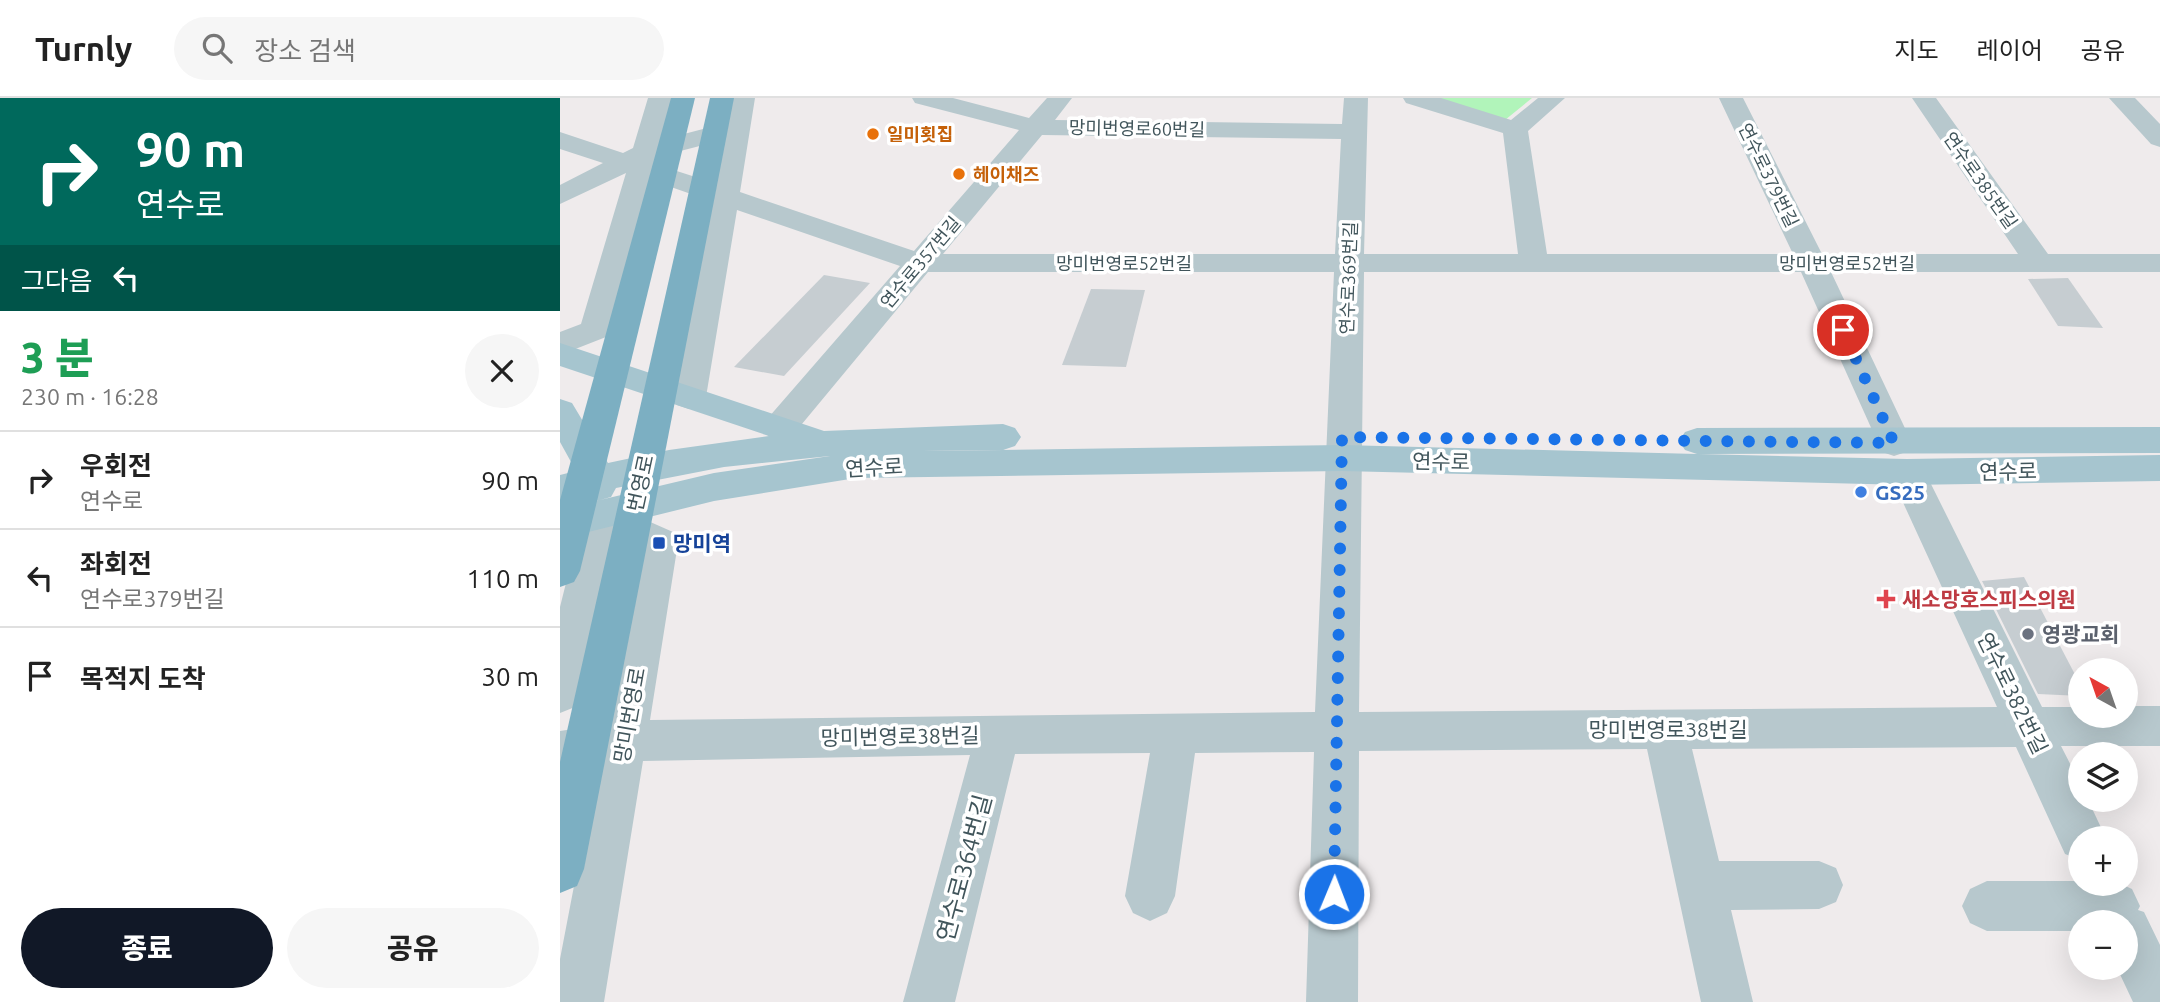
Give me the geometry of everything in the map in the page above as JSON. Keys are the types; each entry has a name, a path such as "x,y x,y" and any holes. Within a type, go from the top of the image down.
{"highway":[{"path":"560,571 683,98"},
{"name":"번영로","path":"560,869 730,113"}],"main road":[{"path":"560,354 826,442"},
{"path":"560,411 585,505"},
{"name":"연수로","path":"585,505 734,451 826,442 946,437 1342,448 1900,457 2160,468"},
{"name":"연수로","path":"1900,457 2160,440"},
{"name":"연수로","path":"560,489 585,505 856,465 1342,448"}],"street":[{"path":"560,344 595,330 636,160 660,98"},
{"path":"560,196 730,113 743,98"},
{"name":"망미번영로60번길","path":"924,98 1035,127 1355,132"},
{"name":"연수로357번길","path":"780,427 1060,98"},
{"name":"연수로369번길","path":"1332,1002 1342,448 1356,98"},
{"path":"1415,98 1515,129"},
{"path":"1515,129 1553,98"},
{"name":"연수로379번길","path":"1731,98 1812,263 1900,457"},
{"name":"연수로385번길","path":"1924,98 2039,263"},
{"path":"2121,98 2160,139"},
{"path":"689,397 724,196 730,113"},
{"path":"1515,129 1534,263"},
{"name":"망미번영로52번길","path":"560,139 636,160 724,196 920,262 2160,263"},
{"name":"연수로382번길","path":"1900,457 2076,826"},
{"path":"560,545 585,505"},
{"path":"560,694 595,543 585,505"},
{"name":"망미번영로","path":"578,1002 659,543 585,505"},
{"name":"망미번영로38번길","path":"560,751 625,741 998,734 2160,726"},
{"path":"1665,729 1727,1002"},
{"path":"1150,896 1175,733"},
{"name":"연수로364번길","path":"929,1002 998,734"},
{"path":"1701,886 1819,885"},
{"path":"1987,906 2117,910"},
{"path":"2138,954 2160,1001"}],"green space":[{"path":"1433,98 1532,98 1505,120"}],"building":[{"path":"824,275 870,283 784,376 734,367"},
{"path":"2068,278 2103,328 2058,326 2028,279"},
{"path":"1091,289 1145,290 1126,367 1062,365"},
{"name":"영광교회","path":"2024,577 2068,661 2068,695 2038,694 1982,581"}],"place":[{"name":"일미횟집","path":"873,134"},
{"name":"헤이채즈","path":"959,174"},
{"name":"GS25","path":"1861,492"},
{"name":"망미역","path":"659,543"},
{"name":"새소망호스피스의원","path":"1886,599"},
{"name":"영광교회","path":"2028,634"}],"route":[{"path":"1334,894 1342,437 1894,443 1843,330"}]}
